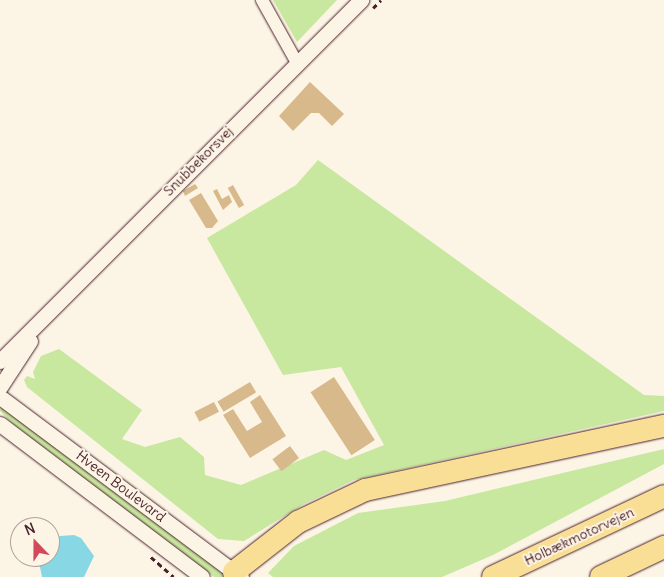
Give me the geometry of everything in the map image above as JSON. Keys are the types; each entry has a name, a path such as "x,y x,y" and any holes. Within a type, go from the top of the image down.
{"highway":[{"path":"235,575 298,522 365,490 664,426"},
{"name":"Holbækmotorvejen","path":"493,577 664,496"},
{"path":"601,577 664,547"}],"street":[{"path":"262,0 297,63"},
{"name":"Snubbekorsvej","path":"0,361 40,325 80,279 361,0"},
{"name":"Snubbekorsvej","path":"0,387 40,325"},
{"name":"Hveen Boulevard","path":"0,397 235,575"},
{"name":"Hveen Boulevard","path":"0,424 202,577"}],"green space":[{"path":"273,0 337,0 297,42"},
{"path":"318,160 644,395 664,396 664,411 354,480 304,504 244,541 218,539 27,387 24,380 27,376 35,379 33,372 41,356 59,349 142,410 122,439 145,447 180,437 204,457 205,475 241,485 324,450 346,460 384,445 341,367 283,375 207,238 296,185"},
{"path":"1,406 224,572 222,577 214,577 20,431 0,411"},
{"path":"664,449 664,464 493,555 442,577 273,577 268,573 294,546 358,513 445,501"}],"water":[{"path":"74,535 81,538 94,556 84,577 42,577 40,567 60,567 60,536"}],"building":[{"path":"310,82 344,114 332,126 319,113 311,113 293,131 279,116"},
{"path":"195,184 198,188 185,196 183,191"},
{"path":"233,185 244,205 239,208 228,188"},
{"path":"217,189 222,199 229,195 232,202 223,210 213,191"},
{"path":"201,193 218,221 212,228 206,228 189,200"},
{"path":"334,377 375,440 351,455 311,392"},
{"path":"250,382 256,392 224,412 217,402"},
{"path":"260,395 286,436 250,458 223,415 233,409 247,431 262,422 250,402"},
{"path":"214,402 219,412 199,422 194,412"},
{"path":"290,446 299,458 281,471 272,459"}]}
